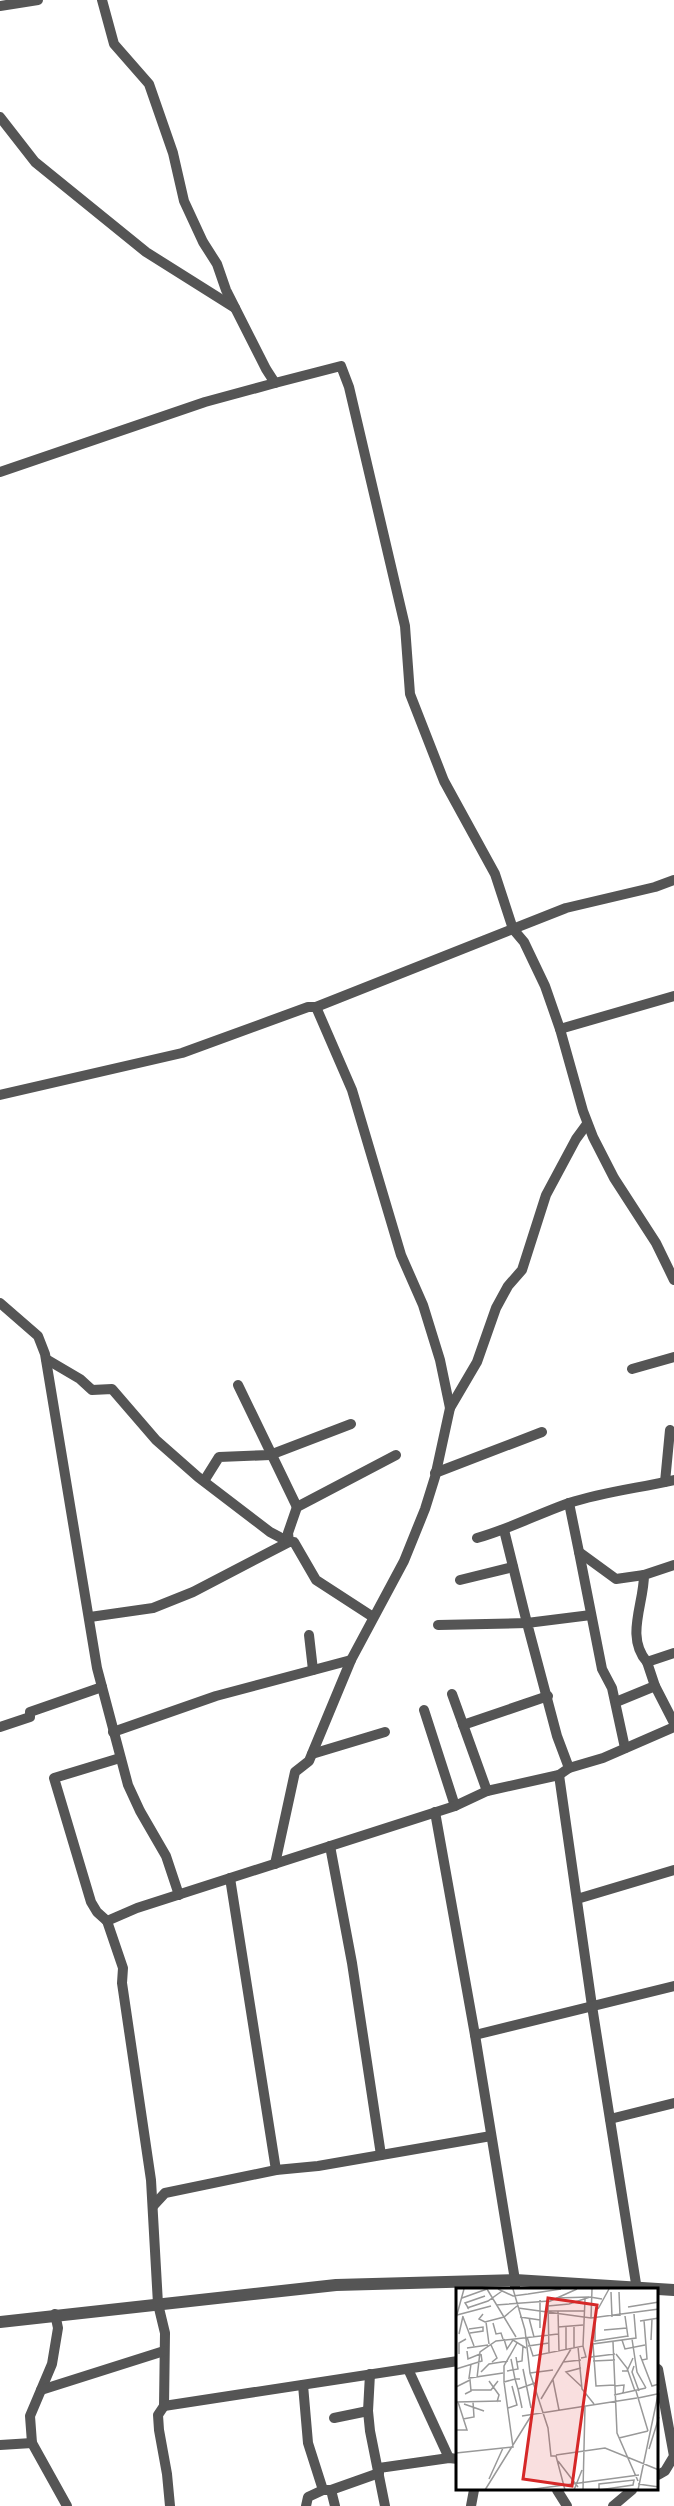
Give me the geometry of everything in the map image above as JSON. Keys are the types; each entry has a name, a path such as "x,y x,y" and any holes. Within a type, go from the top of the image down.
{"street":[{"path":"0,6 38,0"},
{"path":"102,0 114,44 149,84 173,153 184,201 203,242 217,264 235,308 275,383"},
{"path":"0,117 35,162 146,252 235,308"},
{"path":"0,472 205,402 340,366 349,387 405,627 410,694 444,781 495,874 513,929 524,942 534,962 560,1029 587,1124 614,1178 656,1244 674,1280"},
{"path":"0,1095 182,1053 308,1007 316,1007 566,908 655,887 674,880"},
{"path":"560,1029 674,996"},
{"path":"275,1864 295,1772 309,1761 351,1660 404,1561 425,1509 445,1440 450,1408 440,1360 423,1305 401,1255 352,1090 316,1007"},
{"path":"450,1408 477,1362 496,1308 508,1286 522,1270 546,1196 576,1139 587,1124"},
{"path":"0,1303 38,1336 46,1359 102,1687 113,1732 128,1785 166,1856 178,1895"},
{"path":"632,1369 674,1357"},
{"path":"46,1359 80,1379 92,1390 112,1389 156,1440 204,1482 270,1532 289,1542 294,1542 316,1580 373,1617"},
{"path":"238,1385 297,1507"},
{"path":"204,1482 219,1456 272,1454 351,1424"},
{"path":"477,1538 504,1530 569,1503 669,1481 670,1430"},
{"path":"435,1473 542,1432"},
{"path":"289,1542 288,1533 297,1507 396,1455"},
{"path":"569,1503 602,1669 616,1702 625,1748"},
{"path":"504,1530 557,1736 569,1768"},
{"path":"90,1617 153,1608 193,1592 289,1542"},
{"path":"579,1552 616,1579 644,1575 674,1565"},
{"path":"460,1580 513,1567"},
{"path":"107,1922 137,1908 455,1806 487,1791 559,1775 569,1768 603,1758 673,1728 647,1662 638,1652 636,1619 644,1591 644,1575"},
{"path":"438,1625 527,1623 591,1615"},
{"path":"309,1635 313,1670"},
{"path":"647,1662 674,1653"},
{"path":"113,1732 216,1696 351,1660"},
{"path":"616,1702 655,1686"},
{"path":"0,1727 30,1717 30,1712 102,1687"},
{"path":"452,1694 487,1791"},
{"path":"463,1725 548,1696"},
{"path":"424,1710 455,1806"},
{"path":"312,1754 385,1732"},
{"path":"120,1758 54,1778 91,1902 107,1922 123,1968 122,1983 151,2180 158,2304 165,2333 164,2406 158,2415 168,2474 170,2506"},
{"path":"559,1775 592,2006 637,2288"},
{"path":"435,1812 475,2035 515,2285"},
{"path":"330,1846 352,1963 381,2155"},
{"path":"577,1899 674,1870"},
{"path":"230,1878 276,2170"},
{"path":"475,2035 674,1986"},
{"path":"610,2119 674,2103"},
{"path":"153,2206 165,2193 276,2170 318,2166 492,2136"},
{"path":"0,2322 55,2314 336,2285 515,2285 606,2288"},
{"path":"659,2290 674,2290"},
{"path":"55,2314 58,2328 52,2364 30,2416 32,2443 67,2506"},
{"path":"41,2390 164,2350"},
{"path":"164,2406 456,2361"},
{"path":"306,2506 308,2497 379,2471 453,2459 408,2369"},
{"path":"370,2374 368,2411 385,2506"},
{"path":"303,2385 308,2443 335,2506"},
{"path":"659,2386 674,2456 665,2475"},
{"path":"334,2418 368,2411"},
{"path":"0,2445 32,2443"},
{"path":"471,2506 474,2491"},
{"path":"558,2491 567,2506"},
{"path":"613,2506 631,2491"},
{"path":"58,2506 60,2494"}]}
